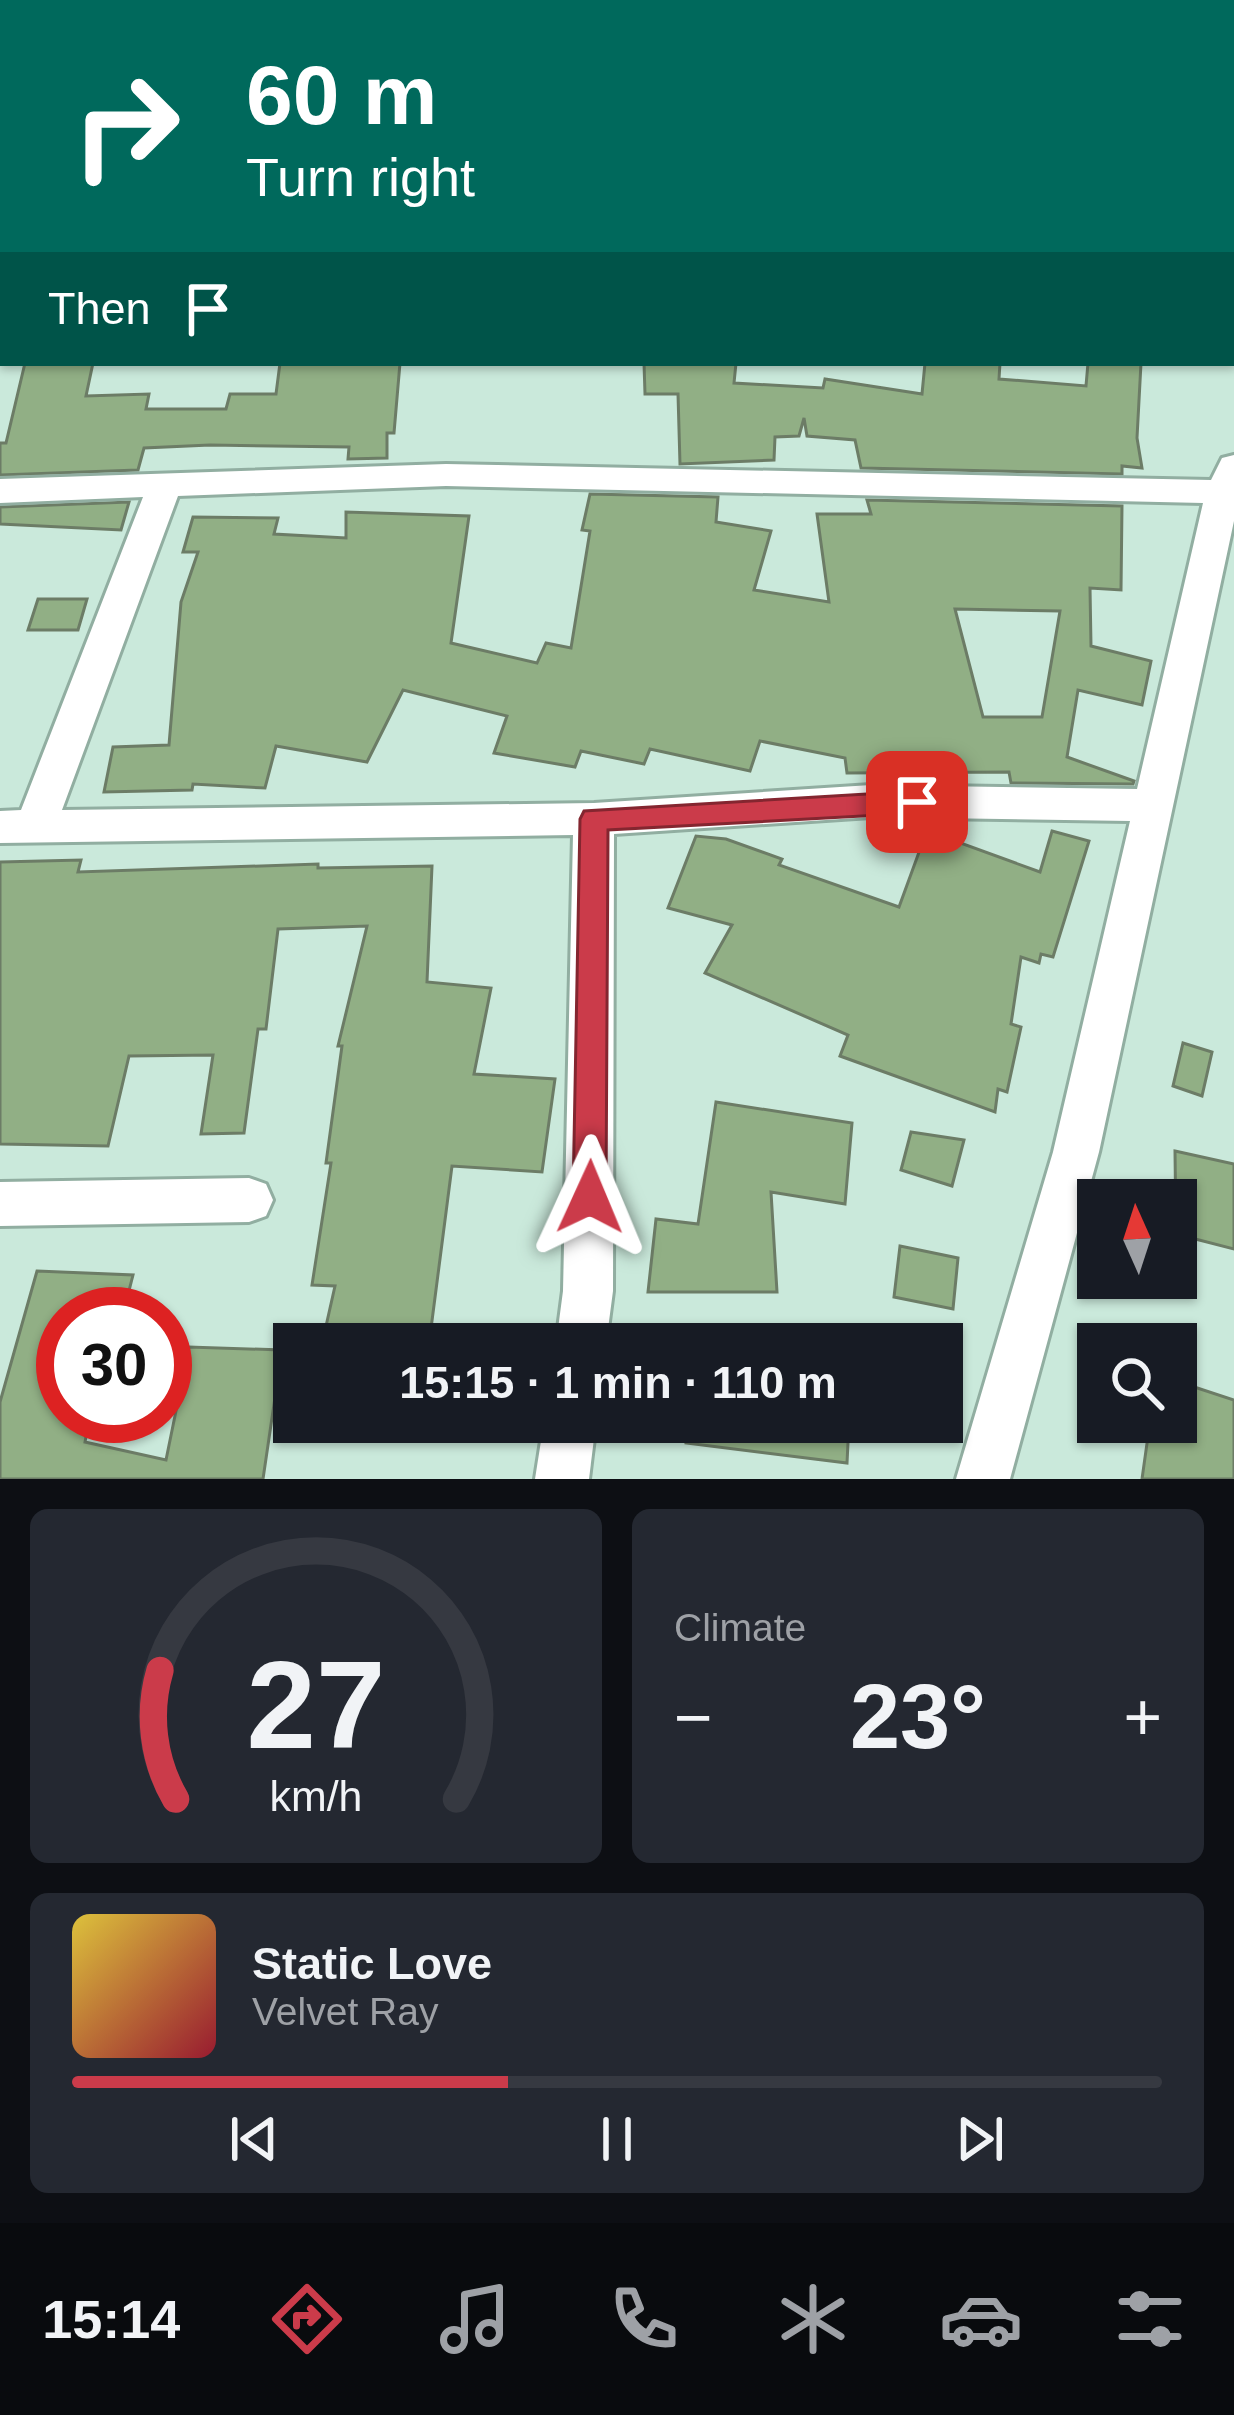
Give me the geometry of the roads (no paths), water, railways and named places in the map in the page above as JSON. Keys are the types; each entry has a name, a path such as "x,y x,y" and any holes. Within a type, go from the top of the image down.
{"street":[{"path":"0,491 446,475 1228,479 1149,805 1076,1152 983,1479"},
{"path":"165,484 17,827 594,819 871,802 1149,805"},
{"path":"584,1323 594,819"},
{"path":"0,1204 249,1199"},
{"path":"562,1479 567,1443"}]}
